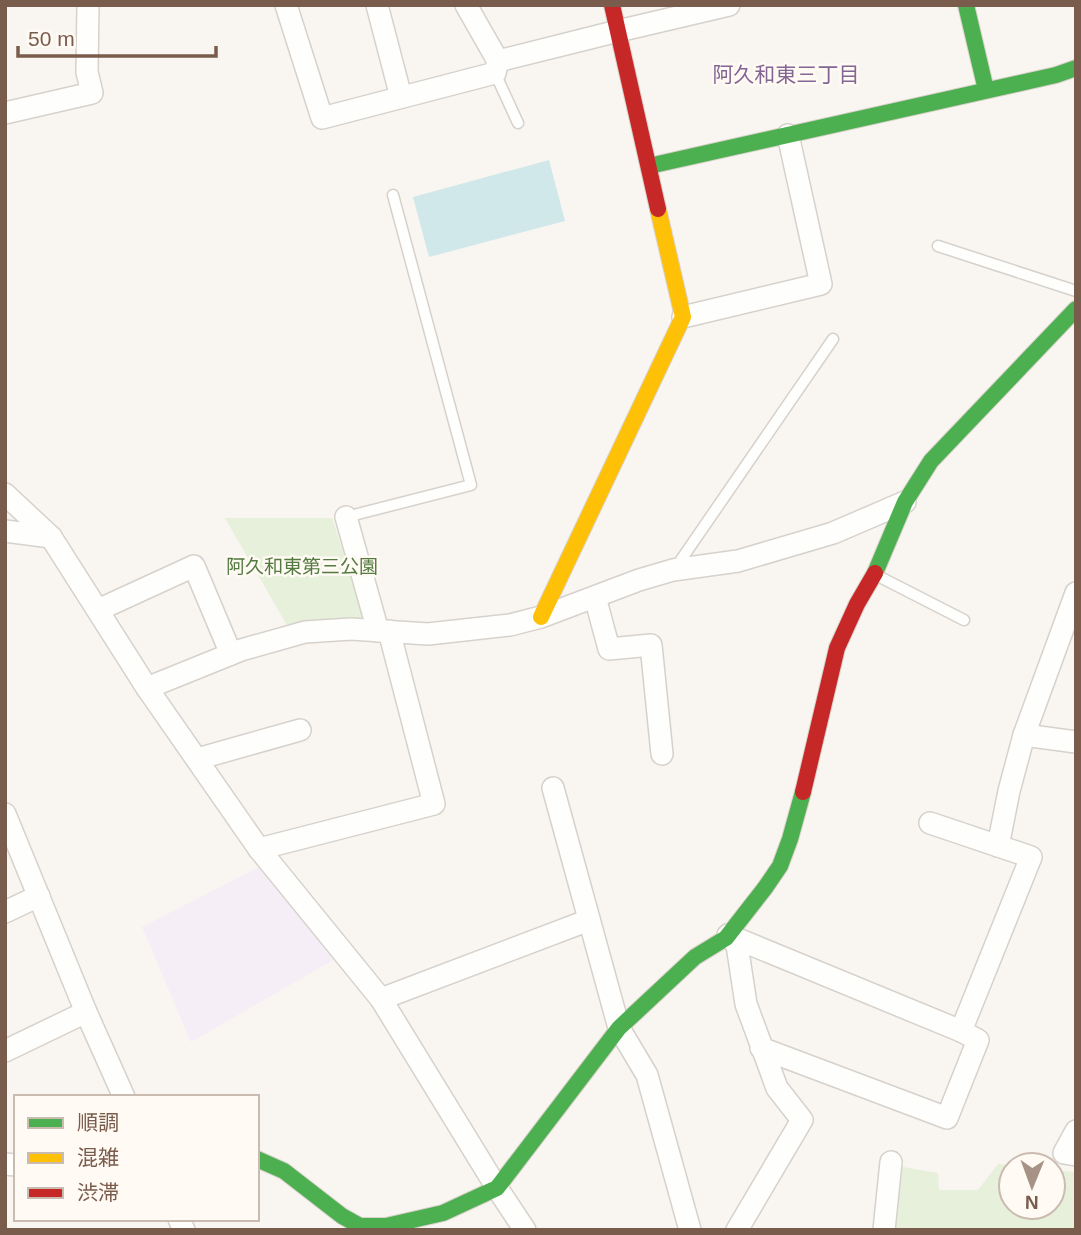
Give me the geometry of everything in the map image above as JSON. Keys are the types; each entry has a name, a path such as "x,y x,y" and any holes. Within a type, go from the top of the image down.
{"street":[{"path":"5,113 92,93 87,72 88,5"},
{"path":"286,5 322,118 401,97 618,30 729,5"},
{"path":"377,5 401,97"},
{"path":"466,5 496,67"},
{"path":"541,617 683,317 612,5"},
{"path":"967,5 986,90"},
{"path":"649,166 1056,75 1076,68"},
{"path":"683,317 821,284 788,135"},
{"path":"259,1160 284,1171 342,1216 360,1226 386,1226 443,1213 497,1188 619,1028 695,957 728,935 780,866 802,795 837,648 857,604 875,574 905,502 930,461 1076,309"},
{"path":"5,494 51,537 147,688 260,849 381,999 497,1188 526,1230"},
{"path":"147,688 231,654 305,632 351,629 428,634 510,625 541,617 673,570 738,561 833,533 905,502"},
{"path":"260,849 434,804 346,517"},
{"path":"5,531 51,537"},
{"path":"98,610 194,566 231,654"},
{"path":"595,597 609,649 651,645 662,754"},
{"path":"998,846 1024,735 1074,604"},
{"path":"197,759 300,730"},
{"path":"1024,735 1076,742"},
{"path":"553,788 619,1028 647,1075 690,1230"},
{"path":"5,814 123,1095"},
{"path":"930,823 1041,861 961,1031"},
{"path":"5,912 38,896"},
{"path":"381,999 589,920"},
{"path":"728,935 978,1040 947,1118 761,1048"},
{"path":"728,935 737,945 746,1004 776,1088 802,1120 737,1230"},
{"path":"5,1051 86,1012"},
{"path":"1076,1131 1064,1153 1076,1155"},
{"path":"884,1230 891,1162"}],"lane":[{"path":"496,67 518,123"},
{"path":"346,517 471,485 393,195"},
{"path":"938,246 1076,291"},
{"path":"673,570 833,339"},
{"path":"875,574 964,620"}],"shaded area":[{"path":"263,865 337,958 191,1042 142,927"}],"green space":[{"name":"阿久和東第三公園","path":"225,518 332,518 366,620 288,627"},
{"path":"997,1165 997,1221 1067,1221 1067,1171 1076,1172 1076,1230 890,1230 897,1166 938,1173 939,1190 978,1190"}],"water":[{"path":"549,160 565,221 429,257 413,197"}],"traffic: fast":[{"path":"966,5 986,90"},
{"path":"649,166 1056,75 1076,68"},
{"path":"875,573 905,502 931,461 1076,309"},
{"path":"259,1160 284,1171 342,1216 360,1226 386,1226 443,1213 497,1188 619,1028 695,957 726,938 765,888 780,866 803,792"}],"traffic: slow":[{"path":"541,617 683,317 658,209"}],"traffic: jam":[{"path":"612,5 658,209"},
{"path":"803,792 837,648 875,573"}],"district":[{"name":"阿久和東三丁目","path":"786,75"}]}
